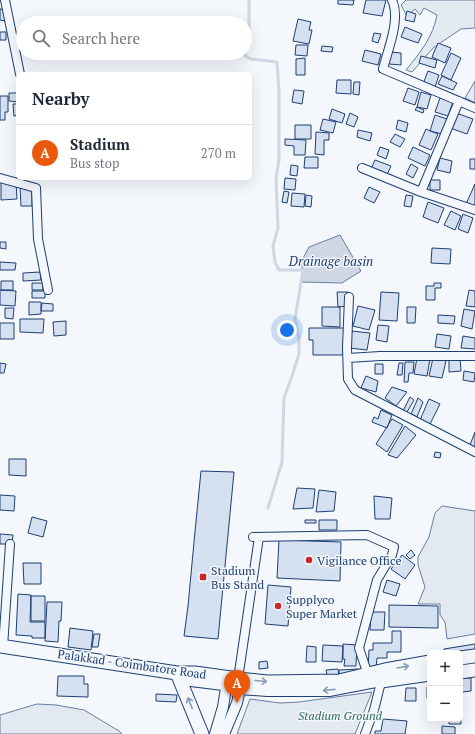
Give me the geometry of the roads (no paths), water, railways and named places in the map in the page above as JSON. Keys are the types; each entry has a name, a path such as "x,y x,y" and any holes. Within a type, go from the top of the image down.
{"main road":[{"name":"Palakkad - Coimbatore Road","path":"1,646 177,673 195,673 239,684 339,681 368,675 383,676 427,674"},
{"path":"463,658 475,656"},
{"name":"Palakkad - Coimbatore Road","path":"383,676 427,663"},
{"path":"463,672 475,670"},
{"path":"177,673 202,734"}],"street":[{"path":"5,0 16,54"},
{"path":"392,0 395,6 395,24 382,69 475,108"},
{"path":"17,60 20,72"},
{"path":"421,192 459,101"},
{"path":"362,168 421,192 475,210"},
{"path":"0,178 36,188 38,239 48,290"},
{"path":"349,297 348,379 355,390 475,452"},
{"path":"348,358 380,356 475,356"},
{"path":"224,734 237,702 256,537 367,535 394,547 392,555 377,580 359,648 368,675"},
{"path":"1,646 10,544"},
{"path":"177,673 192,681 223,685 226,688 223,706 215,734"},
{"path":"239,684 267,691 328,691 383,676"},
{"path":"365,734 374,710 383,676"}],"water":[{"name":"Drainage basin","path":"340,235 361,271 342,283 302,282 302,260 309,247"}],"waterway":[{"path":"249,0 249,16"},
{"path":"252,59 277,62 279,91 279,160 276,178 278,228 273,246 275,262 279,270 303,270 295,319 299,339 299,354 284,398 282,462 268,508"}],"place":[{"name":"Vigilance Office","path":"309,560"},
{"name":"Stadium Bus Stand","path":"203,577"},
{"name":"Supplyco Super Market","path":"278,606"},
{"name":"Stadium","path":"237,703"}],"park label":[{"name":"Stadium Ground","path":"340,715"}]}
